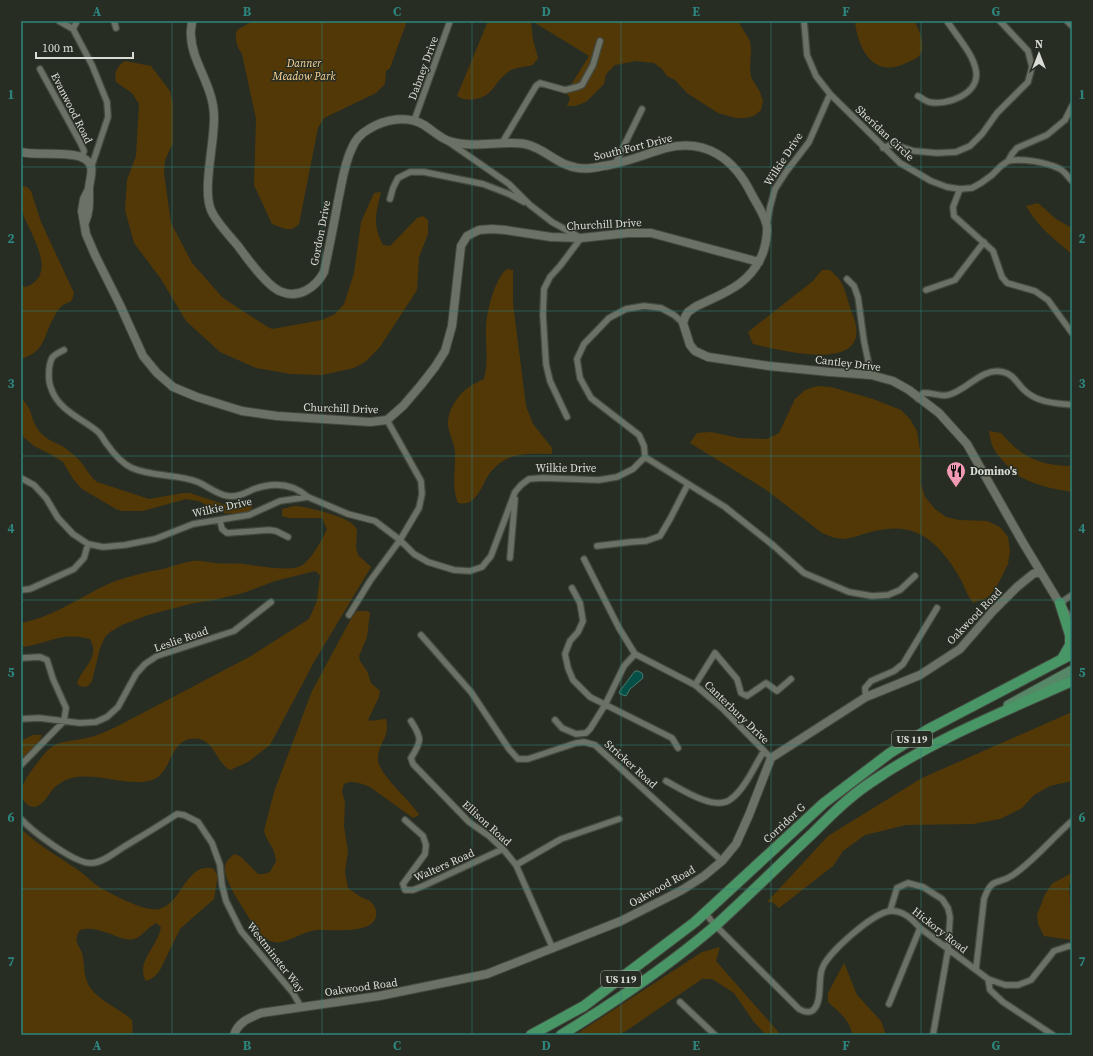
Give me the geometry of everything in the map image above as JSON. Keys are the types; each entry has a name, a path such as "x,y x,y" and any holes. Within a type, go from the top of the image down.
{"highway":[{"path":"1060,603 1072,617"},
{"path":"1060,603 1070,635 1070,645 1061,660"},
{"name":"Corridor G","path":"531,1035 584,1006 629,973 705,913 824,803 890,753 927,730 1072,654"},
{"name":"US 119","path":"561,1035 608,1006 687,948 715,925 844,803 869,783 917,754 967,728 1072,681"},
{"path":"555,1035 681,941 704,922 705,913"}],"main road":[{"path":"967,728 1072,670"}],"street":[{"path":"59,21 73,29 92,65 107,102 108,117 91,168"},
{"path":"73,29 77,21"},
{"path":"114,21 116,28"},
{"name":"Gordon Drive","path":"192,21 191,36 194,51 210,89 213,102 214,117 208,194 211,210 253,266 268,282 282,292 299,293 307,291 320,279 324,272 344,170 350,153 358,139 367,130 387,121 406,119 423,124 509,184 530,205 552,222 581,238"},
{"name":"Dabney Drive","path":"414,121 450,21"},
{"name":"Sheridan Circle","path":"804,21 807,55 816,76 830,94 883,148 900,163 931,181 947,187 960,189 972,188 1008,162 1017,148 1047,135 1065,120 1072,106"},
{"path":"918,96 927,102 938,103 949,101 968,92 977,78 976,69 971,57 947,21"},
{"path":"883,148 890,145 896,145 914,151 937,153 956,152 970,146 982,134 996,113 1028,82 1032,67 1028,51 1000,21"},
{"path":"1068,21 1072,26"},
{"path":"502,143 536,86 540,83 565,90 582,84 593,64 600,41"},
{"name":"Evanwood Road","path":"40,69 81,144 84,151 82,157"},
{"name":"Wilkie Drive","path":"683,323 688,312 740,284 748,277 759,262 764,249 770,207 775,189 809,142 830,94"},
{"path":"615,164 642,109"},
{"name":"South Fort Drive","path":"447,141 470,145 502,143 528,145 567,165 585,169 615,164 668,148 692,145 710,150 728,160 745,181 767,224"},
{"path":"21,152 82,157 88,161 91,168"},
{"path":"1008,162 1016,160 1040,163 1059,168 1070,174 1072,181"},
{"name":"Churchill Drive","path":"91,168 89,189 90,203 85,222 86,234 143,356 157,373 173,387 196,397 242,411 277,416 370,422 387,420 403,406 435,367 445,350 452,326 461,246 467,236 479,230 505,230 550,238 581,238 628,233 651,233 759,262"},
{"path":"390,199 398,178 410,172 424,172 483,184 509,194 530,205"},
{"path":"960,189 953,207 954,216 993,250 1002,277 1007,283 1035,292 1048,300 1072,333"},
{"path":"567,417 550,382 546,364 543,315 544,289 550,277 581,238"},
{"path":"926,290 955,280 984,242"},
{"path":"847,279 854,286 858,297 864,341 871,374"},
{"path":"683,323 674,315 661,308 644,306 626,309 609,318 584,344 577,359 580,378 591,398 639,434 644,446 645,457 725,507 774,546 804,573 849,592 872,596 888,595 900,590 915,576"},
{"name":"Cantley Drive","path":"683,323 690,345 695,351 708,357 769,366 830,372 871,374 893,381 909,390 918,399 939,413 966,444 1072,624"},
{"path":"64,350 57,353 52,358 50,365 49,382 54,396 57,401 69,412 98,432 119,459 132,468 197,482 227,496 238,496 266,486 287,485 300,490 308,497 348,514 375,521 400,540 414,554 428,562 454,570 470,570 482,567 491,556 516,490"},
{"path":"918,399 924,393 928,392 947,396 958,391 984,374 995,371 1004,372 1014,378 1024,390 1047,403 1072,405"},
{"path":"349,615 370,581 400,540 419,508 422,494 421,481 387,420"},
{"name":"Wilkie Drive","path":"516,490 529,479 599,480 617,477 633,469 645,457"},
{"name":"Wilkie Drive","path":"21,478 34,485 46,498 58,518 72,534 88,544 103,547 125,546 155,539 193,524 249,515 280,501 308,497"},
{"path":"597,546 646,541 660,536 688,484"},
{"path":"510,558 513,540 513,516 516,490"},
{"path":"220,520 222,529 227,533 269,530 276,531 288,537"},
{"path":"21,590 30,589 74,569 84,558 88,544"},
{"path":"555,720 562,728 576,734 586,733 605,705 624,666 635,654 619,628 584,559"},
{"name":"Oakwood Road","path":"234,1035 236,1030 245,1020 261,1013 379,996 488,974 621,922 682,890 704,876 722,861 736,844 771,758 866,697 920,675 960,649 1017,587 1033,574 1040,571"},
{"path":"572,588 580,603 583,621 578,632 570,642 565,654 568,668 573,680 590,697 672,738 678,748"},
{"path":"1060,603 1072,595"},
{"name":"Leslie Road","path":"21,720 39,718 80,723 96,722 107,717 118,707 136,674 145,664 157,656 234,631 271,602"},
{"path":"866,697 865,688 871,681 894,671 903,664 937,608"},
{"name":"Stricker Road","path":"421,635 471,692 509,749 518,759 528,759 576,743 584,742 595,745 722,861"},
{"path":"695,685 715,653 737,679 741,693 747,696 766,683 777,691 791,679"},
{"name":"Canterbury Drive","path":"635,654 695,685 724,709 771,758"},
{"path":"21,658 40,657 47,660 66,708 64,721 21,765"},
{"name":"Ellison Road","path":"411,721 419,736 419,746 411,758 413,764 469,822 489,836 503,849 516,865 553,949"},
{"path":"666,781 708,802 719,803 730,801 739,792 764,751"},
{"name":"Westminster Way","path":"21,819 28,826 71,857 85,863 94,864 177,814 184,815 198,822 212,843 220,865 222,885 226,901 242,931 293,993 301,1007"},
{"path":"516,865 561,839 619,819"},
{"name":"Walters Road","path":"405,820 423,836 426,845 425,854 403,884 405,890 413,890 423,886 503,849"},
{"path":"976,969 984,899 987,889 991,883 1011,876 1022,868 1072,821"},
{"path":"705,913 715,925 799,1009 804,1012 810,1012 815,1009 818,1004 822,968 828,957 867,921 881,913 890,911 897,888 908,883 923,886 942,899 948,908 950,917 948,950 933,1035"},
{"name":"Hickory Road","path":"890,911 902,913 912,919 920,928 988,979 1005,985 1018,985 1031,980 1054,950 1069,946 1072,947"},
{"path":"889,1004 920,928"},
{"path":"988,979 990,990 1003,1002 1053,1035"},
{"path":"680,1002 715,1035"}],"green space":[{"name":"Danner Meadow Park","path":"253,21 407,21 390,68 386,71 385,84 376,93 324,118 318,128 299,224 292,229 286,229 272,224 254,185 256,119 242,54 237,46 236,40 237,30"},
{"path":"488,21 531,21 533,40 538,58 533,65 517,68 508,72 486,95 475,99 464,99 457,96"},
{"path":"532,21 738,21 750,41 751,77 760,92 763,101 761,110 754,116 745,118 736,118 718,113 687,93 675,80 667,76 662,69 654,63 636,61 615,65 606,74 604,84 586,102 575,106 567,106 570,98 566,93 589,56"},
{"path":"855,21 914,21 922,39 922,51 915,59 896,67 878,65 870,60 864,52 860,43"},
{"path":"125,61 151,66 170,91 173,104 173,143 165,160 164,173 171,223 192,263 223,298 266,326 272,329 322,320 335,314 344,304 354,273 361,222 374,193 381,192 376,225 383,245 390,246 417,218 423,216 428,220 428,234 419,257 417,290 380,347 365,362 354,368 322,375 291,374 256,368 220,352 186,321 161,279 134,243 125,210 127,180 136,156 139,104 132,93 116,82 115,76 117,70"},
{"path":"21,186 27,187 31,191 41,222 74,293 71,301 64,304 57,312 44,341 39,348 21,360 21,286 26,287 36,281 41,273 42,263 35,241 21,208"},
{"path":"1038,203 1056,219 1072,228 1072,254 1041,226 1026,206"},
{"path":"507,269 513,270 513,303 526,406 533,424 552,448 552,454 527,454 514,456 503,461 491,472 474,499 470,502 458,503 454,484 455,452 449,432 449,415 455,401 462,393 484,379 487,359 486,326 488,312 495,287"},
{"path":"822,270 830,270 843,286 852,313 856,333 852,345 840,352 824,355 804,354 753,344 748,332 813,281"},
{"path":"817,386 831,387 873,399 901,410 910,419 917,431 921,458 921,484 925,497 935,509 946,517 959,520 987,521 1000,527 1008,537 1010,551 1008,564 996,588 987,598 973,603 949,561 933,543 924,537 908,530 899,529 882,530 845,539 836,538 822,533 765,489 690,443 697,433 711,432 739,438 767,439 779,433 795,399 805,390"},
{"path":"21,398 28,406 39,431 48,439 62,446 74,455 97,482 149,499 190,493 223,504 235,505 247,502 253,505 250,511 244,514 224,513 198,501 186,499 143,511 122,511 116,509 82,489 73,479 63,462 34,446 21,435"},
{"path":"989,431 1001,433 1024,454 1041,462 1061,466 1072,466 1072,492 1036,484 1014,473 995,450"},
{"path":"294,506 329,514 352,524 357,530 356,548 358,555 371,567 314,662 270,745 248,762 230,770 204,741 189,739 182,742 177,747 163,772 152,780 135,782 96,777 74,778 58,784 40,805 34,807 28,805 23,799 21,789 31,771 49,749 56,744 91,737 116,727 251,656 309,619 317,601 320,575 315,571 275,581 243,593 194,603 148,615 122,625 110,632 105,637 100,648 92,681 88,686 82,687 77,684 92,657 93,646 90,639 71,636 21,647 21,623 32,621 53,613 118,580 192,561 244,564 281,569 301,566 305,564 312,555 327,529 322,518 289,518 282,516 282,509"},
{"path":"357,611 370,612 367,637 359,656 360,661 367,671 371,683 380,691 379,697 368,720 372,721 386,719 387,725 387,731 378,754 378,760 389,780 419,815 413,818 370,787 354,782 344,784 342,791 345,803 344,826 348,851 345,872 348,888 374,905 376,916 373,922 359,929 317,930 283,942 270,941 257,930 233,892 226,876 226,863 235,854 241,857 258,874 264,874 270,872 276,861 273,849 264,831 274,792 312,691 352,617"},
{"path":"1072,712 1072,781 1050,786 1034,795 1022,808 1000,819 973,824 906,825 865,835 843,851 833,866 779,908 772,902 767,902 828,836 922,778"},
{"path":"33,735 42,735 36,748 21,759 21,741"},
{"path":"21,829 101,888 124,900 147,908 159,909 167,905 174,899 191,876 197,871 205,868 214,869 217,875 217,881 214,899 180,929 160,970 155,976 146,981 143,974 143,967 161,927 156,923 140,936 128,940 96,929 80,930 78,934 77,942 82,953 85,976 88,984 97,995 132,1020 133,1035 21,1035"},
{"path":"1072,873 1072,885 1069,884 1070,903 1072,905 1072,940 1044,936 1038,924 1037,915 1045,894 1053,883"},
{"path":"720,947 716,961 781,1035 766,1035 754,1022 734,993 712,979 702,979 618,1035 575,1035 702,952"},
{"path":"844,963 857,995 881,1021 886,1035 852,1035 847,1021 828,1002 828,993"}],"water":[{"path":"635,671 642,673 642,679 630,689 626,696 620,694 619,692"}],"place":[{"name":"Domino's","path":"956,488"}]}
